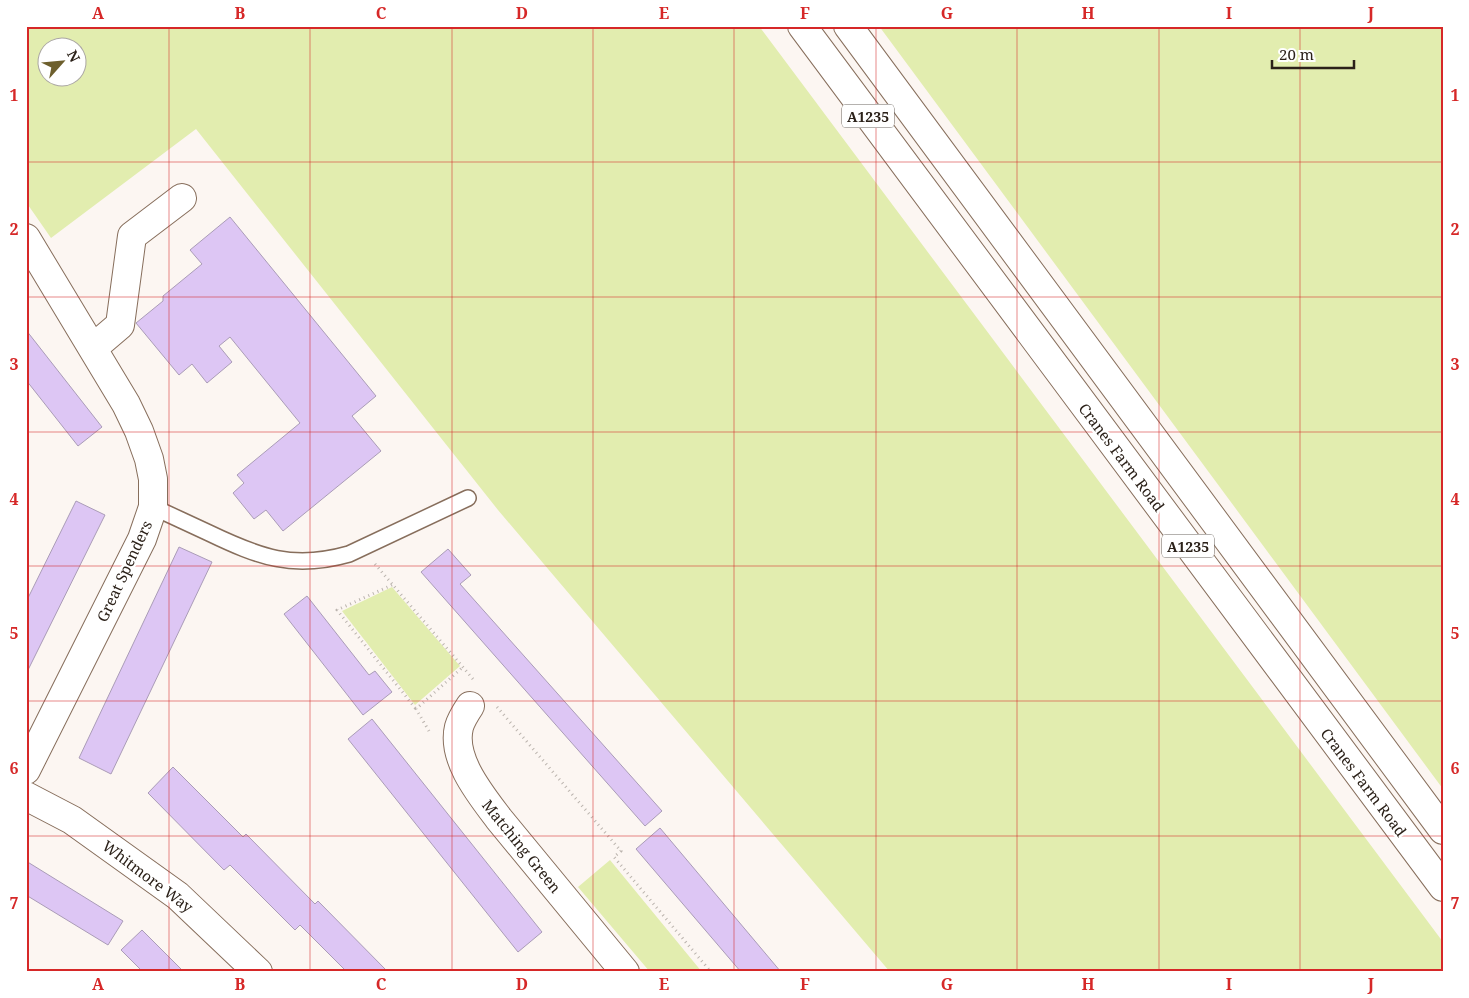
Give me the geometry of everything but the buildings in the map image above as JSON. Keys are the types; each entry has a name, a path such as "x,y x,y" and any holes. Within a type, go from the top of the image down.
{"main road":[{"name":"Cranes Farm Road","path":"802,26 1443,887"},
{"name":"A1235","path":"848,26 1443,830"},
{"path":"93,348 120,325 132,236 182,198"},
{"name":"Great Spenders","path":"26,238 35,272 93,348 126,404 149,458 153,479 153,507 142,539 26,770"},
{"name":"Matching Green","path":"480,697 459,727 458,748 467,771 498,819 625,972"},
{"name":"Whitmore Way","path":"26,796 72,820 178,896 258,972"}],"lane":[{"path":"153,507 253,553 271,558 311,562 328,560 349,554 468,498"}],"path":[{"path":"370,558 480,697 621,851 614,857 711,972"},
{"path":"392,584 337,610 416,709"}],"green space":[{"path":"26,26 759,26 1443,942 1443,972 890,972 498,510 196,129 51,238 26,202"},
{"path":"879,26 1443,26 1443,789"},
{"path":"392,587 460,666 415,705 342,611"},
{"path":"610,860 702,972 650,972 578,887"}]}
